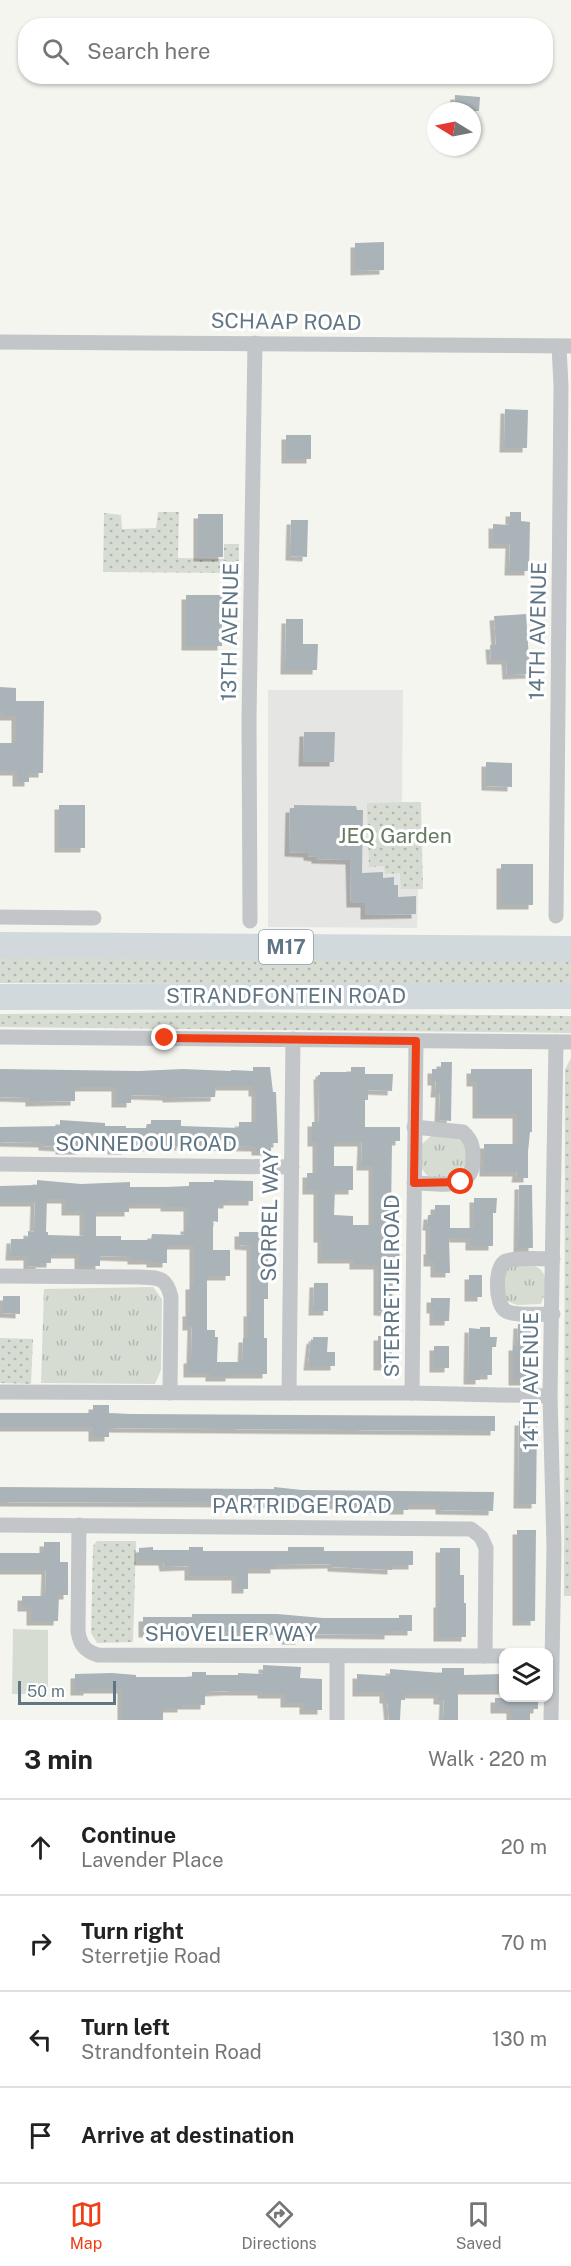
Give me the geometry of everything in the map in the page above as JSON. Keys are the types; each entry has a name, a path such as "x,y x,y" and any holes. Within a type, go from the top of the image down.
{"main road":[{"name":"M17","path":"0,945 571,949"},
{"name":"STRANDFONTEIN ROAD","path":"0,997 571,996"}],"street":[{"name":"SCHAAP ROAD","path":"0,342 565,346"},
{"name":"13TH AVENUE","path":"250,921 249,719 255,343"},
{"name":"14TH AVENUE","path":"556,916 561,386 565,346"},
{"path":"0,917 94,918"},
{"name":"STRANDFONTEIN ROAD","path":"0,1037 563,1042"},
{"name":"SORREL WAY","path":"289,1393 293,1039"},
{"name":"STERRETJIE ROAD","path":"416,1041 412,1394 550,1396"},
{"name":"14TH AVENUE","path":"550,1648 554,1547 550,1396 553,1259 563,1042"},
{"path":"414,1127 463,1132 472,1143 473,1163 470,1175 464,1181 414,1183"},
{"name":"SONNEDOU ROAD","path":"0,1164 292,1167"},
{"path":"553,1259 505,1261 498,1273 499,1301 504,1310 513,1313 553,1314"},
{"path":"0,1276 139,1277 163,1280 168,1286 171,1297 170,1393"},
{"path":"0,1392 412,1394"},
{"name":"PARTRIDGE ROAD","path":"0,1525 471,1529 481,1536 486,1548 485,1656"},
{"name":"SHOVELLER WAY","path":"80,1525 78,1631 79,1641 91,1653 98,1655 499,1656"},
{"path":"336,1656 337,1720"},
{"name":"14TH AVENUE","path":"551,1702 551,1720"}],"shaded area":[{"path":"268,690 403,690 402,802 421,802 417,928 268,927"}],"green space":[{"path":"158,512 179,512 178,558 224,559 224,544 239,544 239,573 103,572 104,513 121,515 122,529 156,528"},
{"name":"JEQ Garden","path":"421,802 423,889 401,889 400,873 385,874 384,866 369,867 367,803"},
{"path":"0,955 571,958 571,986 0,983"},
{"path":"230,1012 571,1016 571,1033 0,1027 0,1014"},
{"path":"571,1058 571,1596 564,1596 565,1069"},
{"path":"458,1135 465,1141 467,1161 458,1177 429,1178 422,1169 422,1144 431,1136"},
{"path":"531,1265 543,1272 546,1283 541,1304 517,1305 507,1301 504,1296 504,1271 509,1266"},
{"path":"153,1287 162,1299 161,1370 155,1384 41,1383 44,1289"},
{"path":"0,1338 33,1339 31,1384 0,1383"},
{"path":"97,1541 136,1541 133,1642 97,1643 91,1633 93,1546"},
{"path":"13,1629 48,1630 48,1694 12,1694"}],"building":[{"path":"455,95 480,97 480,102 455,102"},
{"path":"384,242 384,270 355,271 355,243"},
{"path":"505,409 528,410 527,448 504,448"},
{"path":"286,435 311,435 311,459 286,459"},
{"path":"510,512 521,512 521,521 530,522 529,571 509,571 510,544 493,544 493,524 510,525"},
{"path":"198,514 223,514 223,557 198,557"},
{"path":"291,520 308,520 307,557 290,556"},
{"path":"186,595 222,595 222,646 186,646"},
{"path":"526,614 530,674 507,675 506,660 491,660 490,645 496,645 494,616"},
{"path":"286,619 303,619 303,644 318,644 317,670 285,670"},
{"path":"0,687 16,688 16,701 44,701 43,773 29,773 29,782 17,782 17,771 0,771 0,743 16,743 16,716 3,716 3,712 0,712"},
{"path":"304,732 335,732 334,762 303,762"},
{"path":"486,762 512,763 512,787 486,786"},
{"path":"59,805 85,805 85,848 59,848"},
{"path":"294,805 356,806 357,810 363,810 362,873 383,872 383,878 394,877 394,885 398,885 398,897 416,896 416,914 365,915 365,903 351,903 350,860 316,859 316,857 308,856 308,853 289,852 290,808 294,808"},
{"path":"501,864 533,864 533,905 501,905"},
{"path":"441,1062 452,1062 451,1121 439,1120 440,1093 435,1093 436,1081 432,1081 432,1069 441,1069"},
{"path":"253,1067 270,1067 273,1092 276,1092 278,1143 271,1143 271,1151 256,1151 256,1147 214,1146 214,1143 181,1143 181,1146 126,1147 126,1150 112,1150 112,1140 81,1139 81,1150 60,1150 60,1147 43,1146 43,1143 0,1142 0,1127 60,1126 60,1120 105,1123 105,1126 126,1126 126,1128 146,1128 147,1124 151,1124 151,1120 181,1120 181,1126 239,1128 239,1122 256,1122 256,1092 253,1092 253,1086 216,1086 215,1097 167,1098 167,1096 131,1095 131,1103 116,1103 116,1087 75,1087 75,1101 30,1102 30,1098 0,1097 0,1069 253,1071"},
{"path":"351,1067 365,1067 365,1074 393,1074 392,1091 368,1090 368,1100 365,1100 365,1127 400,1127 400,1141 392,1141 391,1215 387,1215 387,1243 400,1246 399,1265 393,1265 392,1312 378,1311 378,1265 354,1265 354,1259 322,1259 322,1238 318,1238 318,1190 307,1190 307,1173 317,1173 317,1142 312,1142 312,1122 319,1122 318,1075 320,1072 351,1072","holes":["334,1142 362,1142 361,1166 373,1166 373,1225 353,1225 353,1216 334,1215 335,1190 353,1190 353,1166 334,1166"]},
{"path":"471,1069 532,1069 532,1132 530,1132 528,1152 528,1178 516,1178 517,1172 484,1172 484,1144 517,1144 517,1114 477,1114 477,1082 471,1082"},
{"path":"37,1180 81,1184 130,1182 130,1187 189,1186 189,1182 214,1182 214,1180 253,1181 253,1201 228,1201 228,1204 218,1204 218,1222 213,1221 213,1250 230,1250 230,1276 207,1276 207,1330 215,1330 215,1337 218,1337 217,1362 242,1362 243,1338 248,1338 248,1312 251,1312 251,1246 239,1245 239,1232 268,1232 268,1299 264,1299 267,1374 230,1374 230,1377 210,1377 210,1373 188,1373 188,1359 191,1359 192,1326 187,1326 187,1312 190,1312 190,1285 194,1285 194,1245 167,1245 167,1263 132,1260 132,1257 100,1256 100,1266 79,1266 79,1254 51,1254 51,1263 40,1263 40,1267 28,1266 28,1256 10,1256 11,1239 28,1239 28,1231 34,1232 35,1202 0,1202 0,1186 37,1185","holes":["47,1199 66,1199 66,1211 84,1211 84,1236 48,1235 46,1232","129,1204 165,1204 165,1207 188,1207 188,1227 185,1227 185,1235 152,1234 151,1240 121,1240 121,1236 96,1236 96,1212 129,1212"]},
{"path":"519,1185 532,1185 533,1248 518,1248"},
{"path":"474,1198 497,1198 496,1213 493,1213 493,1246 470,1246 470,1238 449,1238 450,1273 435,1273 435,1262 428,1262 430,1226 427,1226 428,1215 435,1215 435,1205 450,1205 450,1228 474,1228"},
{"path":"469,1275 482,1275 482,1297 469,1297"},
{"path":"314,1283 328,1283 328,1311 313,1311"},
{"path":"3,1296 20,1296 20,1314 3,1313"},
{"path":"431,1298 450,1298 449,1321 434,1321"},
{"path":"518,1324 531,1324 531,1346 534,1346 534,1358 531,1358 531,1381 513,1381 513,1346 517,1346"},
{"path":"480,1327 490,1327 490,1337 497,1337 496,1347 492,1347 492,1375 480,1375 480,1380 468,1380 469,1328 480,1329"},
{"path":"378,1336 392,1336 392,1366 378,1366"},
{"path":"313,1337 328,1337 327,1352 335,1352 335,1366 308,1366"},
{"path":"434,1346 449,1346 449,1368 434,1368"},
{"path":"93,1405 109,1405 109,1413 131,1414 495,1416 495,1431 109,1428 109,1437 93,1437 93,1427 0,1427 0,1413 93,1413"},
{"path":"519,1421 537,1421 536,1504 518,1504"},
{"path":"0,1487 274,1489 274,1487 302,1490 494,1492 493,1511 440,1510 440,1505 408,1505 408,1510 377,1510 377,1508 355,1507 355,1505 284,1504 284,1509 274,1509 274,1504 249,1503 0,1502"},
{"path":"517,1530 536,1530 535,1621 517,1621"},
{"path":"44,1542 60,1542 60,1562 68,1562 68,1595 59,1595 58,1621 31,1621 31,1607 22,1607 22,1596 45,1596 46,1570 0,1570 0,1553 44,1553"},
{"path":"153,1547 153,1550 189,1550 189,1547 203,1547 203,1551 288,1551 288,1547 324,1547 324,1551 413,1551 413,1565 392,1565 392,1570 332,1567 332,1564 275,1565 275,1569 248,1569 248,1589 236,1589 236,1576 189,1576 189,1566 164,1567 163,1561 139,1561 139,1548"},
{"path":"440,1548 460,1548 460,1575 464,1575 464,1603 466,1603 466,1637 438,1637"},
{"path":"192,1614 277,1614 323,1618 399,1618 399,1615 412,1615 412,1631 389,1631 389,1635 300,1634 300,1640 286,1640 286,1630 253,1631 253,1636 239,1637 239,1632 216,1632 216,1630 143,1633 143,1617 192,1617"},
{"path":"263,1665 301,1667 300,1678 322,1679 322,1710 304,1710 304,1703 285,1703 285,1694 262,1694 262,1691 205,1692 205,1705 163,1708 163,1720 122,1720 122,1689 75,1691 75,1674 112,1673 136,1675 136,1677 192,1677 192,1672 206,1672 206,1675 263,1674"},
{"path":"442,1668 464,1668 464,1675 499,1674 499,1690 458,1690 458,1720 443,1720 444,1700 438,1700 438,1694 405,1694 405,1700 401,1700 400,1720 389,1720 384,1692 357,1692 357,1674 390,1676 390,1669 442,1673"},
{"path":"495,1698 499,1698 499,1702 538,1702 538,1709 530,1709 530,1720 511,1720 511,1709 495,1709"}],"route":[{"path":"165,1038 416,1041 414,1183 461,1182"}]}
